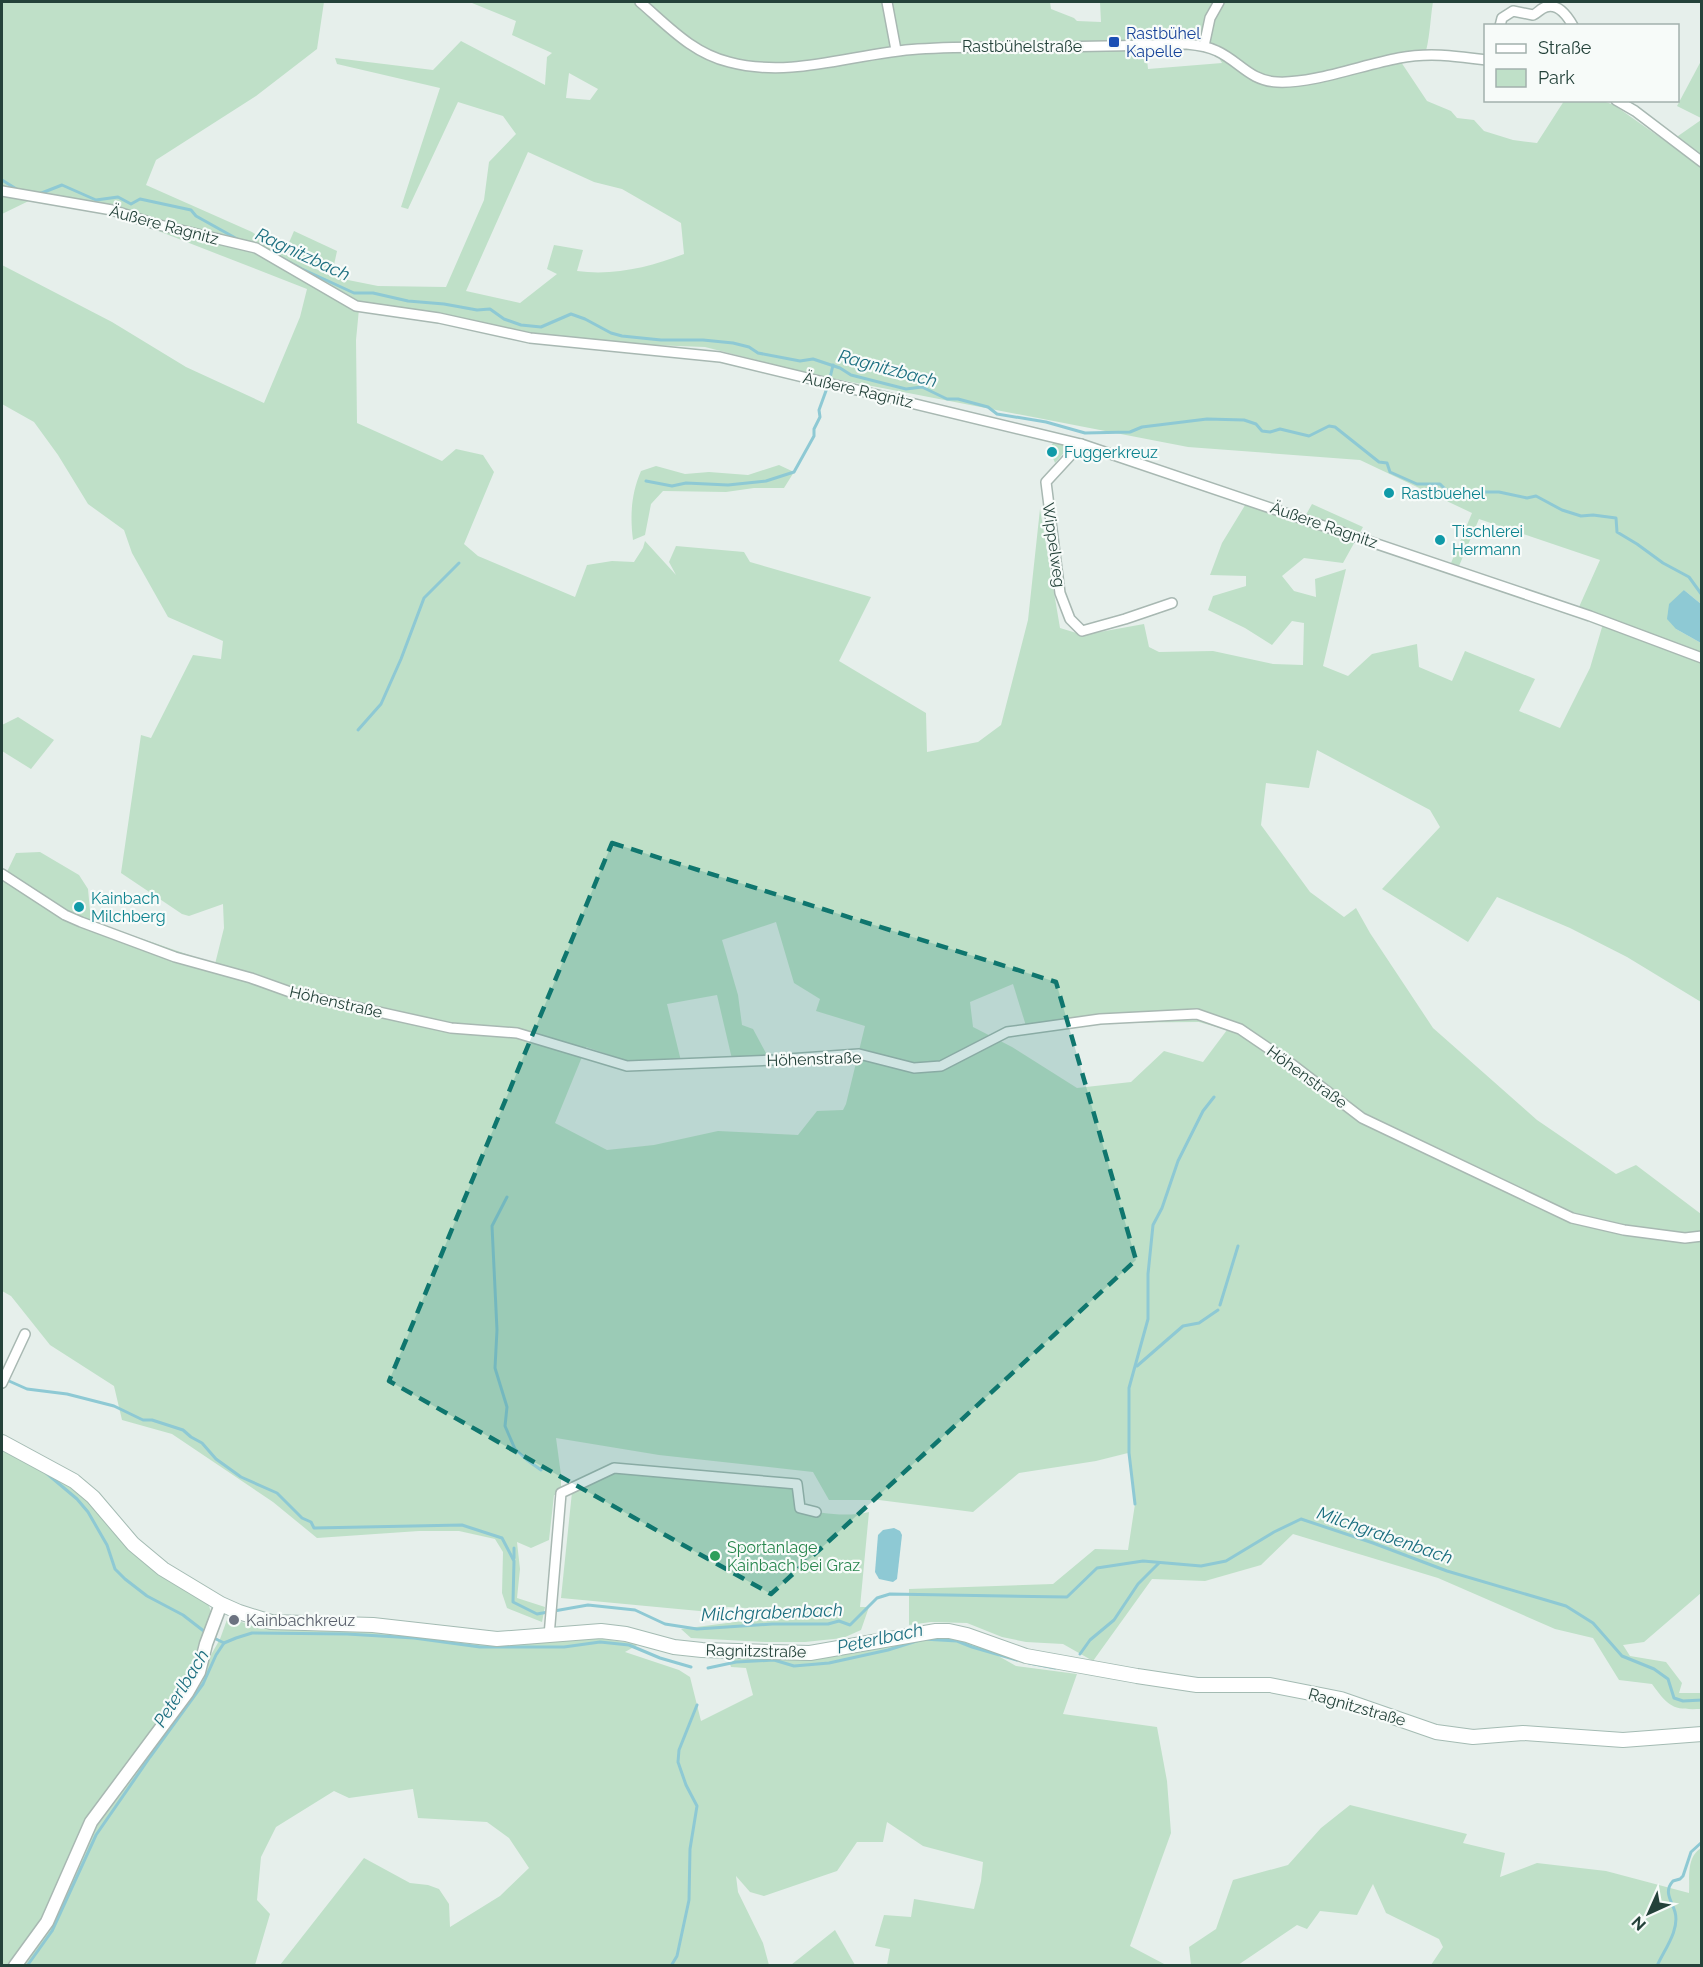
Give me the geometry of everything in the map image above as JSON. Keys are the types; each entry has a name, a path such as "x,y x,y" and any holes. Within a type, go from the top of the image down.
{"main road":[{"name":"Ragnitzstraße","path":"2,1442 74,1480 93,1497 133,1544 163,1569 221,1604 258,1618 284,1623 373,1625 496,1639 601,1631 626,1634 674,1647 692,1649 810,1653 936,1631 949,1631 1026,1656 1137,1677 1197,1685 1270,1685 1341,1699 1436,1732 1473,1737 1524,1733 1623,1740 1701,1734"}],"street":[{"name":"Rastbühelstraße","path":"640,2 692,47 716,59 739,65 780,69 806,67 896,50 977,45 1204,46 1225,55 1256,78 1274,82 1292,82 1398,58 1427,54 1484,60"},
{"path":"887,2 896,50"},
{"path":"1204,46 1207,28 1219,2"},
{"path":"1500,24 1502,18 1513,11 1533,15 1550,6 1561,10 1572,24"},
{"path":"1621,102 1701,162"},
{"name":"Äußere Ragnitz","path":"2,191 112,210 155,224 256,248 356,306 439,318 530,338 720,357 1081,444 1590,616 1701,658"},
{"name":"Wippelweg","path":"1081,444 1046,482 1060,593 1070,619 1082,631 1172,603"},
{"name":"Höhenstraße","path":"2,874 64,915 175,957 251,978 293,993 451,1028 517,1033 627,1066 763,1061 859,1054 914,1068 940,1066 1006,1032 1100,1019 1197,1014 1240,1029 1293,1065 1362,1118 1572,1218 1624,1230 1685,1238 1701,1236"},
{"path":"2,1383 25,1334"},
{"path":"549,1636 561,1493 614,1467 797,1484 800,1508 816,1512"},
{"path":"15,1965 47,1922 91,1822 187,1693 199,1672 206,1644 221,1604"}],"highlighted area":[{"path":"612,843 1056,982 1136,1260 771,1594 389,1381"}],"green space":[{"path":"2,2 324,2 317,49 256,96 156,160 146,185 252,232 284,254 333,277 378,286 446,287 484,200 489,162 516,134 503,116 458,102 408,209 401,207 440,88 337,64 335,58 433,70 461,41 545,85 547,57 552,53 512,35 516,21 473,2 1050,2 1051,9 1077,21 1101,22 1100,2 1433,2 1424,58 1401,62 1427,101 1451,111 1457,118 1474,120 1484,131 1513,140 1537,143 1563,102 1606,102 1614,105 1668,143 1701,120 1701,604 1684,590 1676,629 1701,643 1701,1002 1627,957 1570,928 1497,897 1468,942 1382,889 1440,827 1430,810 1317,750 1309,788 1266,783 1261,825 1310,892 1344,917 1356,908 1433,1028 1537,1120 1616,1174 1636,1165 1701,1214 1701,1593 1644,1642 1623,1645 1630,1656 1666,1662 1682,1683 1679,1693 1701,1693 1701,1709 1672,1706 1652,1684 1619,1680 1593,1638 1555,1629 1438,1578 1293,1534 1261,1565 1205,1581 1152,1579 1093,1661 1063,1644 1026,1642 1002,1637 967,1623 931,1622 909,1625 909,1589 1053,1584 1095,1549 1128,1550 1135,1504 1128,1453 1096,1461 1019,1473 973,1512 879,1500 829,1500 813,1472 659,1455 556,1438 561,1494 554,1495 549,1540 531,1548 517,1542 520,1569 517,1598 545,1607 542,1622 507,1608 502,1593 503,1552 495,1539 459,1531 419,1531 317,1538 273,1502 172,1434 122,1420 114,1386 50,1345 11,1296 2,1291 2,874 5,876 16,853 40,852 79,875 88,889 91,921 215,964 224,928 223,904 189,916 182,914 121,873 141,735 151,738 193,655 221,659 223,641 168,617 132,553 124,530 88,504 58,455 34,422 2,404 2,265 112,322 186,367 264,403 300,317 307,289 120,216 41,195 2,214","holes":["1021,42 1021,48 894,54 893,46","1146,50 1205,50 1214,54 1222,63 1148,69","569,73 598,89 590,100 566,98","528,152 594,182 622,189 681,223 684,254 658,263 618,271 577,271 583,250 554,245 547,269 557,274 520,303 466,291","359,309 431,320 517,340 705,347 815,375 1188,447 1360,460 1472,513 1451,563 1459,566 1479,519 1600,560 1579,607 1605,617 1590,668 1560,728 1519,711 1535,679 1465,651 1452,681 1419,667 1417,644 1372,654 1348,676 1323,666 1346,569 1315,579 1316,597 1294,591 1282,576 1304,558 1343,563 1363,527 1312,504 1303,520 1247,502 1222,543 1210,575 1246,576 1246,586 1213,596 1208,610 1245,628 1272,645 1292,621 1304,623 1303,665 1273,664 1213,651 1159,652 1149,647 1144,624 1083,635 1060,628 1040,509 1028,620 1001,725 978,742 927,752 926,713 839,661 871,597 750,562 744,552 676,546 669,562 676,575 645,541 634,562 612,561 587,565 575,597 478,556 464,544 494,472 483,455 456,449 442,461 357,423 356,340","776,922 794,983 820,999 816,1011 865,1026 843,1110 817,1111 798,1135 718,1131 654,1145 607,1150 555,1123 586,1047 628,1061 681,1061 667,1004 717,995 732,1059 767,1055 753,1029 742,1025 738,995 722,940","1013,984 1027,1029 1085,1023 1199,1022 1227,1030 1203,1062 1164,1051 1131,1082 1077,1088 1012,1047 973,1027 970,1002"]},
{"path":"1701,61 1701,118 1677,106"},
{"path":"294,231 337,251 332,274 285,252"},
{"path":"1054,442 1068,448 1055,463 1049,448"},
{"path":"779,465 794,472 784,488 754,488 726,492 663,491 651,504 645,535 633,540 632,505 641,471 656,466 685,474 709,472 748,475"},
{"path":"18,717 54,740 31,769 2,751 2,725"},
{"path":"2,1434 56,1463 88,1499 208,1603 211,1612 190,1692 220,1639 228,1617 261,1629 597,1638 639,1644 625,1652 679,1670 690,1677 701,1721 753,1695 746,1668 731,1667 728,1658 814,1657 845,1654 873,1647 949,1635 972,1641 1016,1666 1077,1674 1063,1714 1157,1727 1167,1781 1171,1833 1130,1946 1166,1965 887,1965 890,1949 875,1946 884,1915 911,1917 914,1899 974,1909 983,1862 923,1846 887,1822 883,1842 857,1842 837,1871 764,1896 750,1892 736,1876 738,1892 763,1943 769,1965 280,1965 364,1858 410,1883 439,1889 449,1904 450,1927 500,1896 529,1868 509,1838 487,1822 418,1818 413,1789 349,1798 334,1791 276,1827 261,1857 257,1900 270,1914 255,1965 2,1965"},
{"name":"Sportanlage Kainbach bei Graz","path":"608,1471 797,1484 800,1508 834,1514 869,1512 860,1607 869,1607 861,1630 843,1638 805,1642 691,1638 681,1629 813,1612 728,1607 710,1612 561,1598 572,1492"},
{"path":"1350,1805 1467,1834 1463,1843 1505,1853 1500,1877 1537,1863 1606,1871 1689,1893 1691,1862 1701,1848 1701,1965 1431,1965 1443,1947 1439,1939 1386,1913 1373,1884 1357,1915 1320,1911 1307,1929 1297,1925 1238,1965 1191,1965 1189,1947 1216,1929 1233,1880 1288,1865 1321,1828"},
{"path":"835,1930 855,1965 791,1965"}],"water":[{"path":"1684,590 1701,604 1701,643 1676,629 1667,619 1669,604"},
{"path":"894,1528 902,1535 897,1579 893,1582 879,1579 875,1572 878,1535 883,1530"}],"waterway":[{"name":"Ragnitzbach","path":"2,180 18,190"},
{"name":"Ragnitzbach","path":"39,194 62,185 96,200 118,197 131,204 140,199 191,210 196,216 239,240"},
{"name":"Ragnitzbach","path":"265,249 354,293 373,293 408,301 477,310 490,309 504,319 521,325 541,327 571,314 622,336 733,343 749,347 758,353 800,361 813,359 840,368 851,375 906,389 922,387 947,399 958,399 988,407 997,414 1046,422 1085,433 1130,432 1142,427 1207,419 1244,420 1256,424 1262,431 1270,432 1280,429 1309,436 1329,426 1335,427 1379,462 1387,463 1390,472 1417,484 1440,484 1445,489 1469,497 1485,492 1499,492 1527,498 1536,496 1562,510 1581,516 1616,518 1617,532 1663,563 1689,577 1702,595"},
{"path":"830,378 833,365"},
{"path":"646,481 672,486 686,483 728,485 766,481 794,472 814,436 814,429 820,417 819,410 827,388"},
{"path":"358,730 381,704 424,598 459,563"},
{"path":"1135,1504 1129,1453 1129,1388 1148,1319 1148,1274 1153,1225 1162,1208 1178,1161 1203,1111 1214,1097"},
{"path":"507,1197 492,1226 497,1330 495,1368 507,1407 505,1426 515,1449 541,1470"},
{"path":"1220,1305 1238,1246"},
{"path":"1137,1366 1183,1326 1199,1323 1218,1310"},
{"name":"Milchgrabenbach","path":"9,1381 27,1389 67,1394 114,1406 143,1420 152,1420 183,1430 202,1443 216,1459 241,1477 277,1493 302,1518 311,1522 314,1528 462,1525 502,1538 514,1561 513,1602 537,1614 588,1605 635,1610 665,1624 697,1629 772,1624 828,1624 839,1621 850,1625 877,1598 890,1594 1067,1597 1097,1568 1143,1561 1201,1566 1226,1561 1274,1532 1301,1519 1447,1571 1566,1606 1593,1623 1622,1656 1654,1669 1668,1679 1674,1698 1683,1701 1702,1700"},
{"path":"45,1472 77,1499 88,1512 107,1545 115,1569 147,1596 183,1615 205,1632"},
{"name":"Milchgrabenbach","path":"514,1548 514,1558"},
{"name":"Peterlbach","path":"1080,1654 1090,1640 1114,1620 1138,1584 1159,1563"},
{"name":"Peterlbach","path":"27,1966 52,1931 96,1835 203,1684 224,1643 252,1633 347,1634 414,1638 480,1647 564,1647 600,1642 629,1645 660,1658 691,1667"},
{"path":"214,1638 224,1643"},
{"name":"Peterlbach","path":"708,1668 736,1662 774,1660 794,1666 829,1663 888,1650 923,1639 957,1641 1017,1660"},
{"name":"Peterlbach","path":"1029,1663 1055,1668"},
{"path":"671,1966 677,1956 689,1900 690,1849 697,1806 678,1762 679,1750 697,1705"},
{"path":"1657,1966 1675,1926 1675,1912 1668,1893 1670,1885 1683,1876 1691,1852 1702,1842"}],"place":[{"name":"Rastbühel Kapelle","path":"1114,42"},
{"name":"Fuggerkreuz","path":"1052,452"},
{"name":"Rastbuehel","path":"1389,493"},
{"name":"Tischlerei Hermann","path":"1440,540"},
{"name":"Kainbach Milchberg","path":"79,907"},
{"name":"Sportanlage Kainbach bei Graz","path":"715,1556"},
{"name":"Kainbachkreuz","path":"234,1620"}]}
